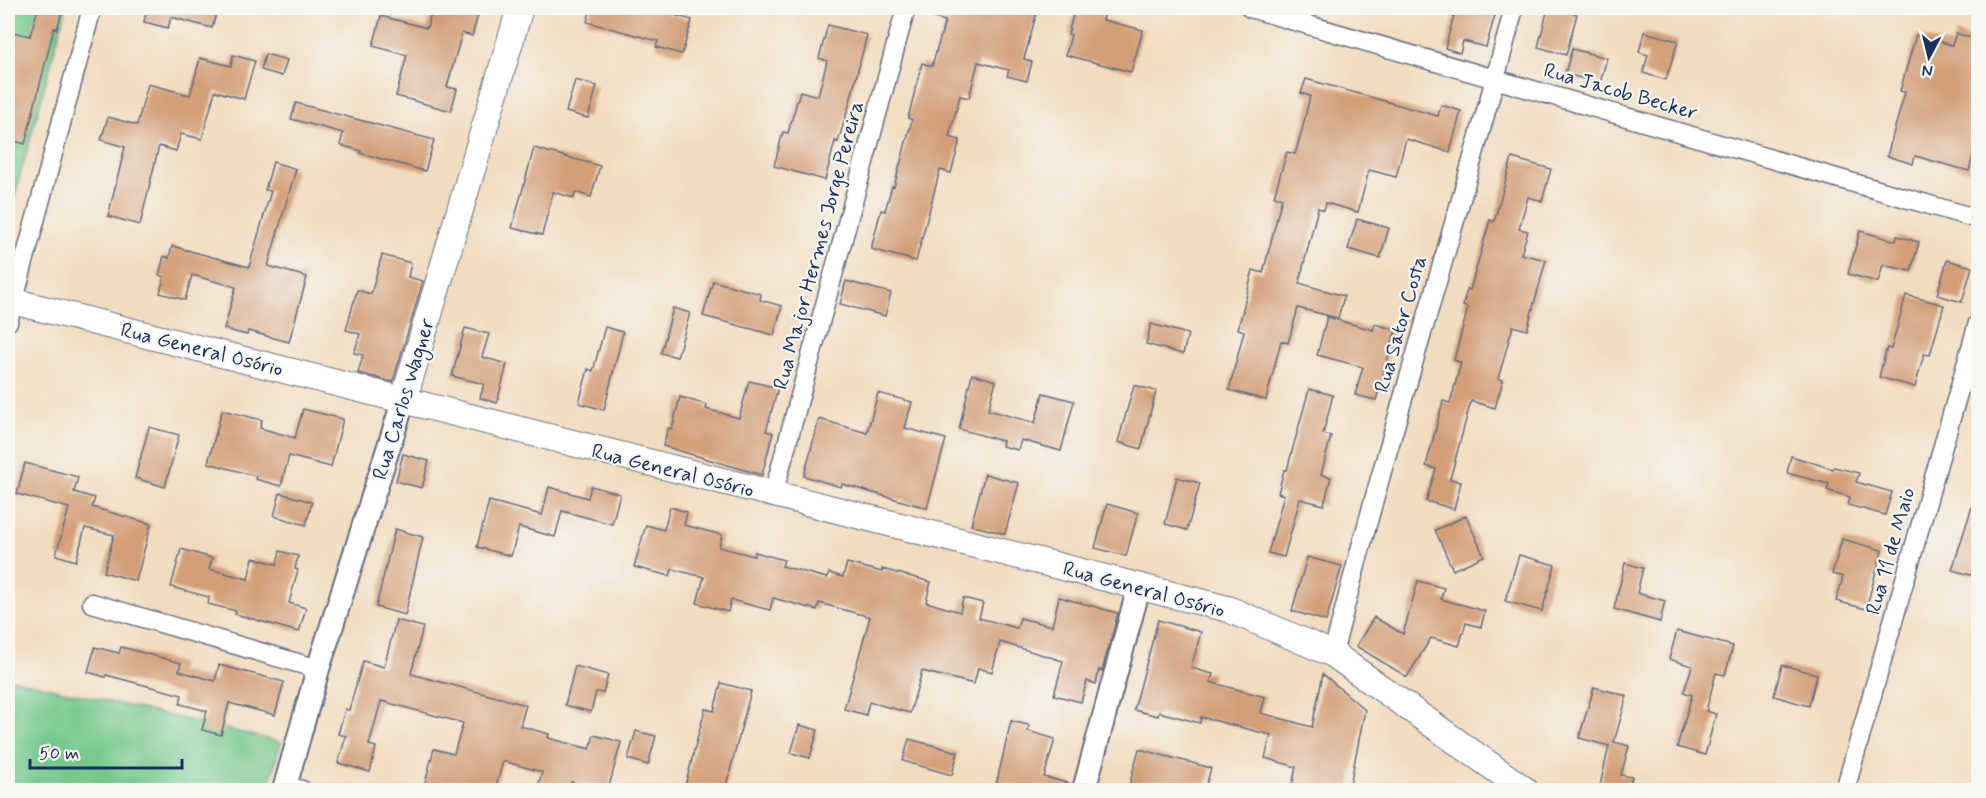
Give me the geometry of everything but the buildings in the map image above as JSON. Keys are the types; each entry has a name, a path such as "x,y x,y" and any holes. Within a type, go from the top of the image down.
{"main road":[{"name":"Rua Carlos Wagner","path":"403,402 520,8"},
{"name":"Rua General Osório","path":"9,308 353,387 403,402 1228,609 1333,654 1525,790"}],"street":[{"path":"9,308 92,8"},
{"name":"Rua Major Hermes Jorge Pereira","path":"774,495 906,8"},
{"name":"Rua Jacob Becker","path":"1250,8 1292,13 1496,79 1978,219"},
{"name":"Rua Sator Costa","path":"1333,654 1385,455 1496,79 1514,8"},
{"name":"Rua 11 de Maio","path":"1845,790 1978,323"},
{"name":"Rua Carlos Wagner","path":"290,789 318,669 403,402"},
{"path":"1084,790 1139,587"},
{"path":"92,603 318,669"}],"green space":[{"path":"8,8 66,8 8,220"},
{"path":"8,678 281,742 268,790 8,790"}]}
